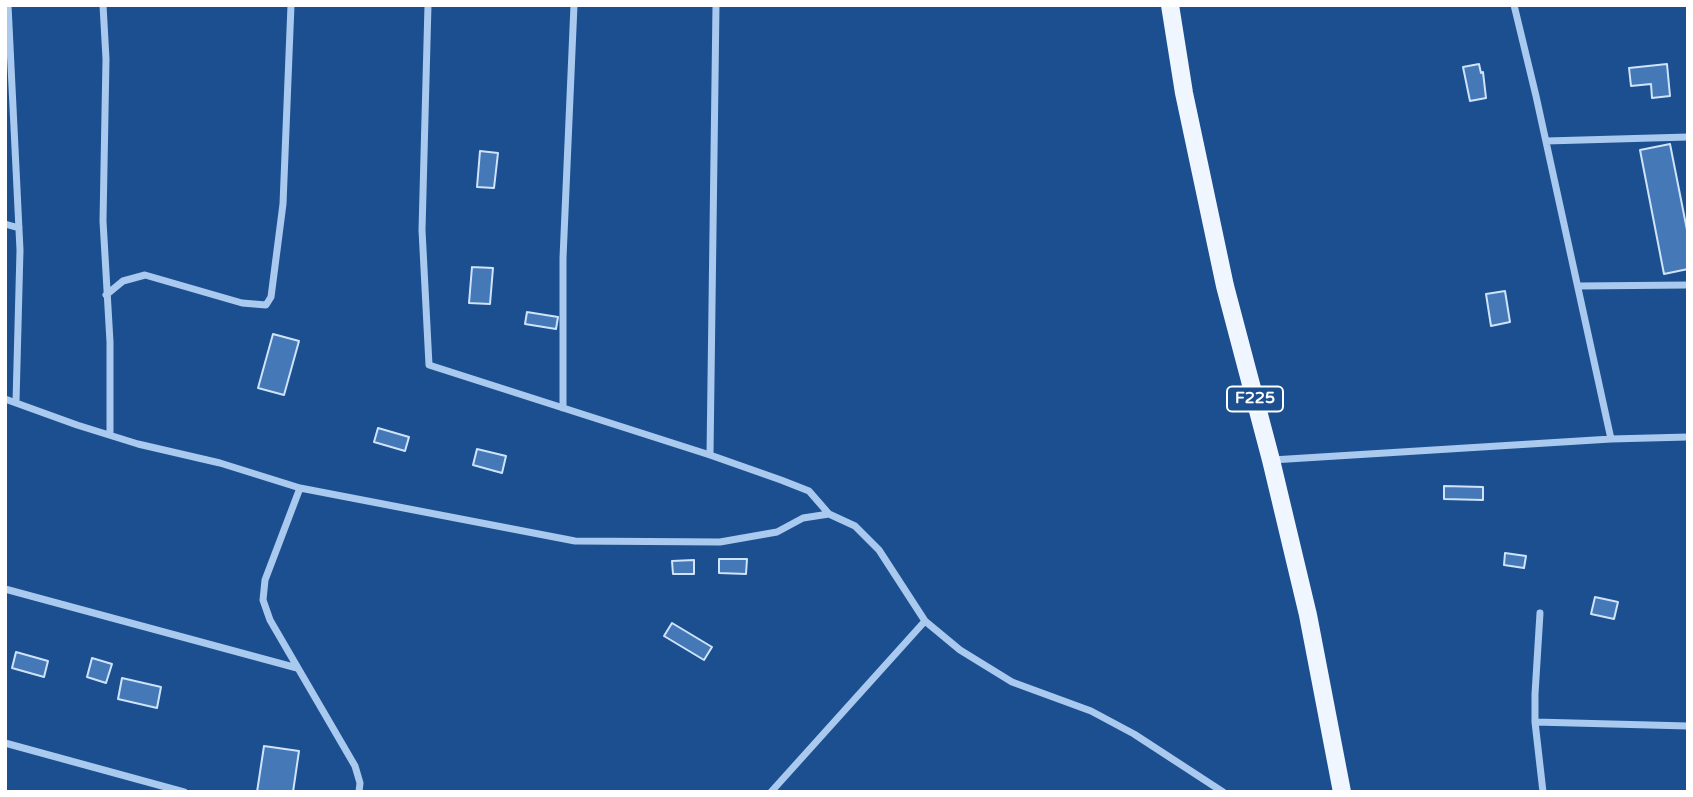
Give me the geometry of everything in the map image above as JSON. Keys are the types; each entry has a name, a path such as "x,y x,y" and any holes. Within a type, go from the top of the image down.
{"main road":[{"name":"F225","path":"1170,5 1184,93 1225,286 1308,614 1342,792"}],"street":[{"path":"8,5 19,228 16,402"},
{"path":"103,5 106,59 103,221 110,342 110,435"},
{"path":"106,295 123,281 145,275 242,303 266,305 271,297 283,204 291,5"},
{"path":"428,5 422,229 428,361 433,367 710,455 809,491 829,514 856,526 879,550 925,621 960,650 1012,682 1091,711 1134,734 1223,792"},
{"path":"563,408 563,258 573,5"},
{"path":"710,455 716,5"},
{"path":"1514,5 1612,439"},
{"path":"1546,141 1688,137"},
{"path":"5,224 19,228"},
{"path":"1579,286 1688,285"},
{"path":"5,399 110,435 300,488 575,541 720,542 777,532 803,518 829,514"},
{"path":"1271,460 1612,439 1688,437"},
{"path":"300,488 265,580 263,600 270,620 355,766 360,783 359,792"},
{"path":"5,589 297,668"},
{"path":"1540,613 1535,722 1544,792"},
{"path":"771,792 925,621"},
{"path":"1535,722 1688,726"},
{"path":"5,743 184,792"}],"building":[{"path":"1479,64 1481,73 1483,72 1486,98 1470,101 1463,67"},
{"path":"1667,64 1670,96 1652,98 1651,84 1631,86 1629,68"},
{"path":"1670,144 1688,235 1688,269 1664,274 1640,150"},
{"path":"480,151 498,153 494,188 477,187"},
{"path":"472,267 493,268 490,304 469,303"},
{"path":"1505,291 1510,322 1491,326 1486,294"},
{"path":"527,312 558,317 556,329 525,324"},
{"path":"273,334 299,341 284,395 258,388"},
{"path":"378,428 409,437 405,451 374,442"},
{"path":"477,449 506,456 502,473 473,465"},
{"path":"1444,486 1483,487 1483,500 1444,499"},
{"path":"1505,553 1526,556 1524,568 1504,565"},
{"path":"719,559 747,559 746,574 719,573"},
{"path":"694,560 694,574 673,574 672,561"},
{"path":"1595,597 1618,602 1614,619 1591,614"},
{"path":"672,623 712,647 704,660 664,636"},
{"path":"16,652 48,661 44,677 12,668"},
{"path":"92,658 112,664 106,683 87,677"},
{"path":"122,678 161,687 157,708 118,699"},
{"path":"264,746 299,751 293,792 257,792"}]}
